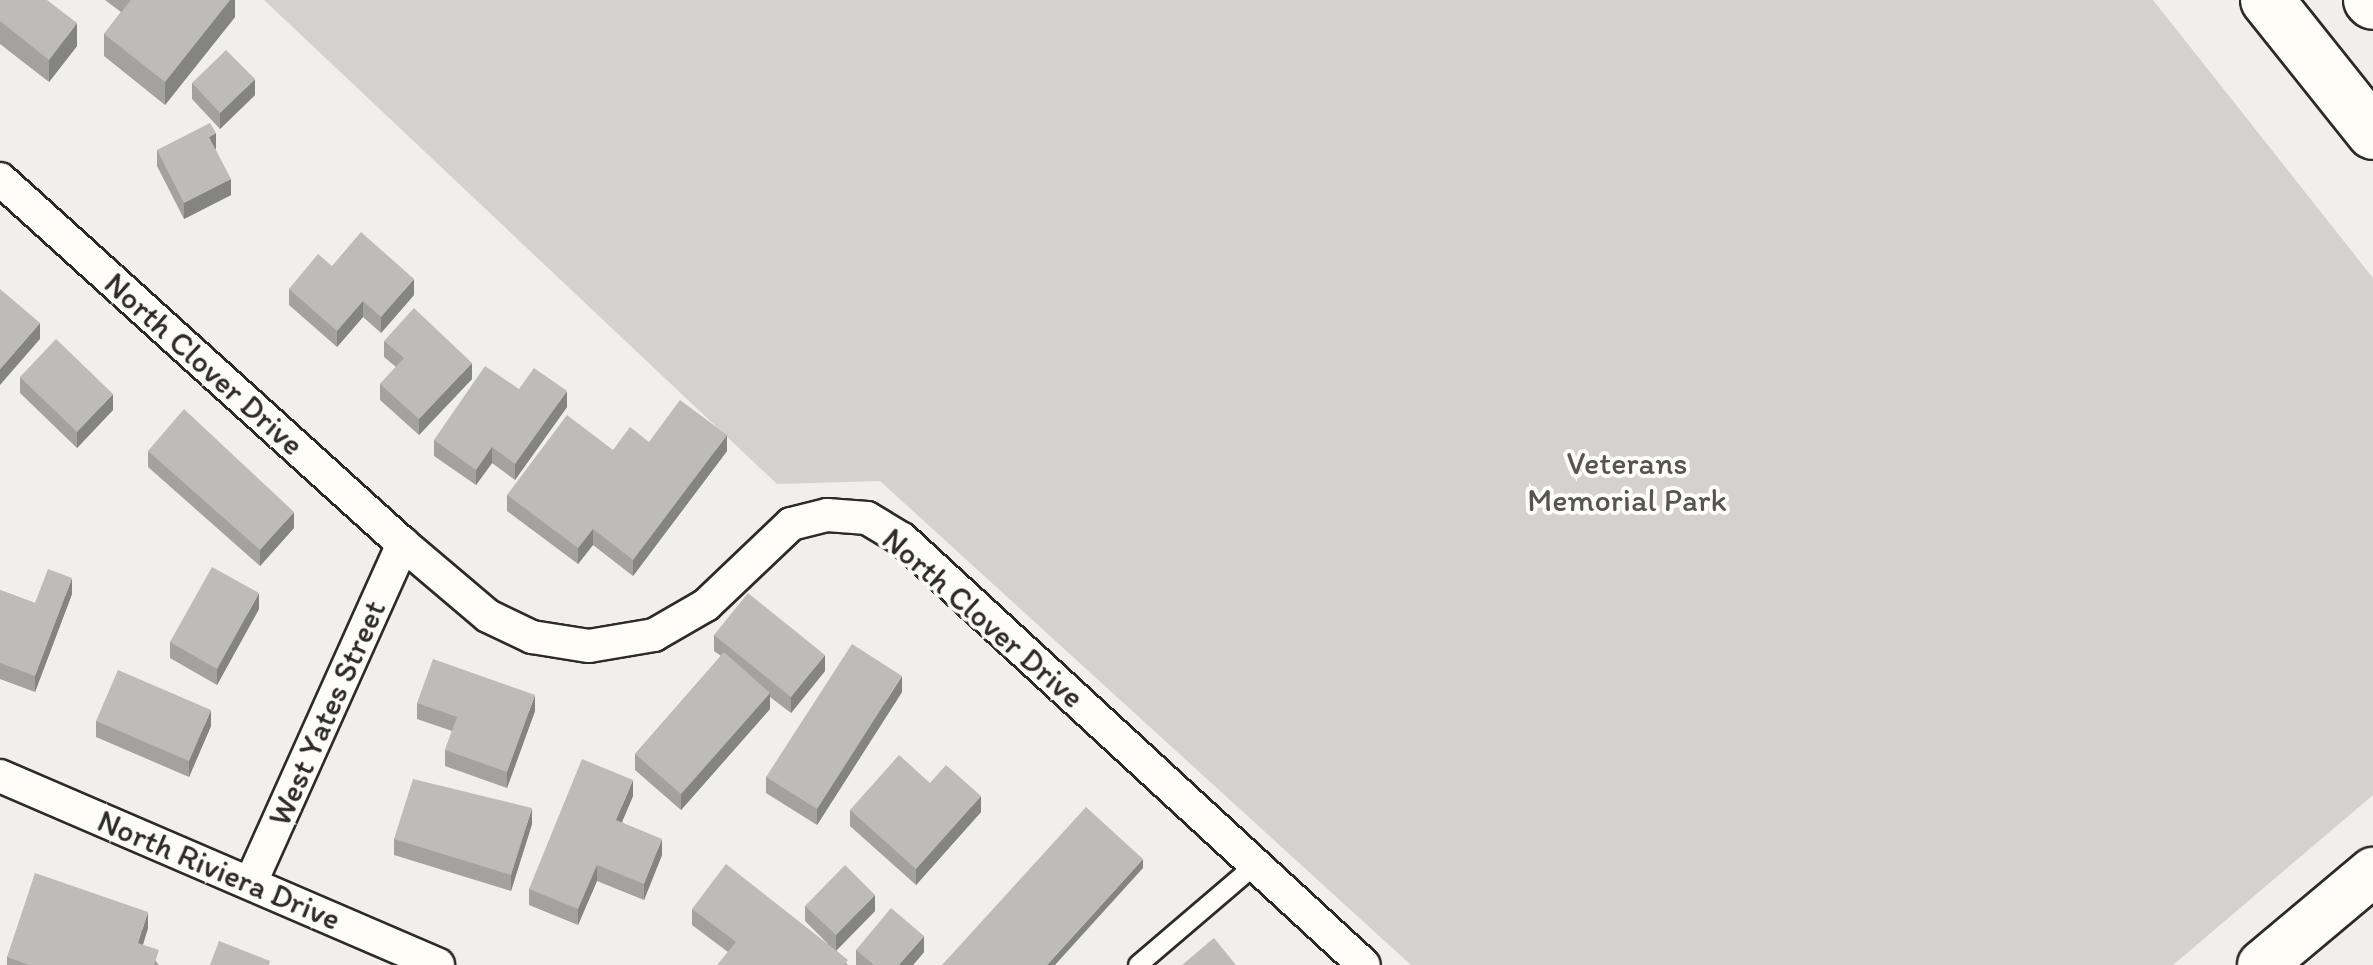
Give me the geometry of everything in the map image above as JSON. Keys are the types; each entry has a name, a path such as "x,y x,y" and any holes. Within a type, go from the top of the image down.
{"main road":[{"path":"2267,0 2373,134"},
{"path":"2262,965 2373,872"}],"street":[{"name":"North Clover Drive","path":"0,178 403,544 488,616 532,637 589,646 654,635 706,605 791,524 827,515 867,518 902,539 1364,965"},
{"name":"West Yates Street","path":"251,882 403,544"},
{"name":"North Riviera Drive","path":"0,776 438,965"}],"lane":[{"path":"1138,965 1256,865"}],"green space":[{"name":"Veterans Memorial Park","path":"264,0 2153,0 2373,278 2373,795 2173,965 1411,965 880,481 777,484"}],"building":[{"path":"0,0 47,0 77,23 49,60 0,21"},
{"path":"131,0 230,0 165,82 104,34"},
{"path":"226,50 255,79 220,113 192,83"},
{"path":"210,123 216,133 209,137 231,179 184,203 157,150"},
{"path":"361,232 414,279 381,317 363,301 337,331 289,289 318,254 332,266"},
{"path":"0,289 40,323 0,369"},
{"path":"414,308 472,363 419,419 380,384 404,358 384,341"},
{"path":"56,339 113,394 77,432 20,377"},
{"path":"485,366 519,389 534,368 567,391 515,464 492,447 476,470 434,440"},
{"path":"680,400 727,435 633,560 593,529 578,548 507,495 567,415 613,450 630,427 649,442"},
{"path":"184,409 294,512 260,550 148,451"},
{"path":"212,567 259,593 217,669 170,642"},
{"path":"48,569 72,578 35,676 0,663 0,590 35,603"},
{"path":"748,593 825,655 791,697 714,635"},
{"path":"852,644 902,676 817,809 766,777"},
{"path":"724,652 770,693 681,794 635,754"},
{"path":"433,659 535,695 507,772 445,750 457,717 417,703"},
{"path":"118,670 211,710 189,761 96,721"},
{"path":"899,755 930,783 946,765 981,796 916,869 850,810"},
{"path":"582,759 633,780 616,820 662,839 644,884 597,865 578,909 529,889"},
{"path":"413,779 532,808 511,875 394,839"},
{"path":"1086,807 1143,859 1047,965 942,965"},
{"path":"726,864 848,960 844,965 717,965 736,942 692,909"},
{"path":"845,865 875,895 836,935 805,906"},
{"path":"35,873 148,912 138,943 159,950 154,965 29,965 7,957"},
{"path":"891,908 924,936 899,965 874,965 856,950"},
{"path":"1214,938 1236,965 1182,965"},
{"path":"219,941 270,961 269,965 210,965"}]}
